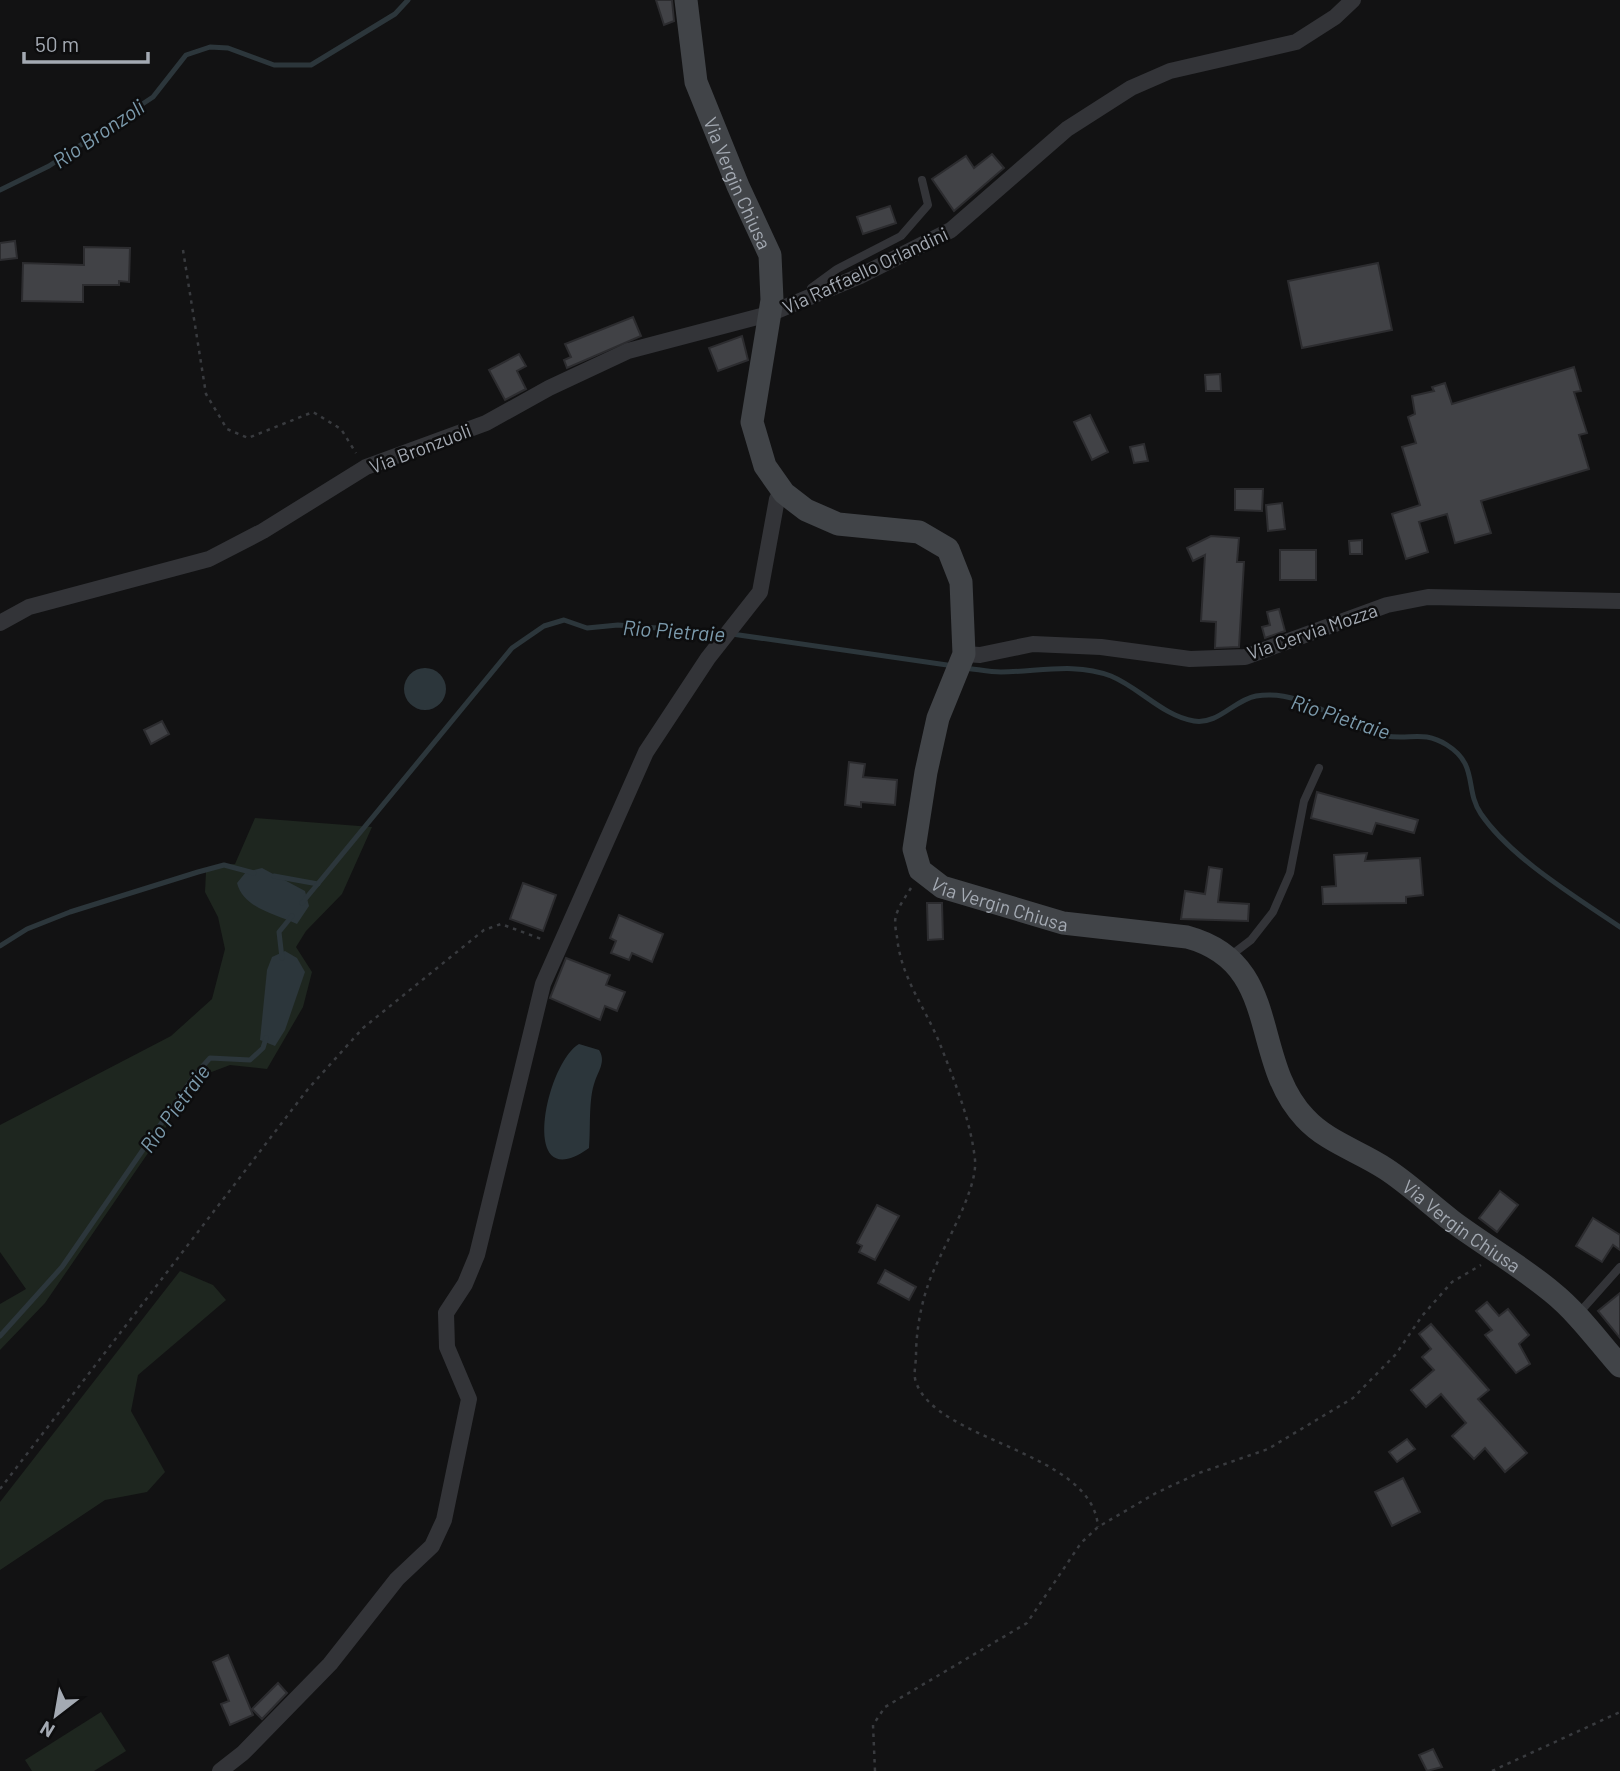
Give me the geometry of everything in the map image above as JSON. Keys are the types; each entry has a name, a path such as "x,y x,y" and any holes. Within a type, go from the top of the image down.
{"street":[{"name":"Via Vergin Chiusa","path":"686,0 696,82 738,186 771,255 769,314 752,422 765,466 784,493 806,510 838,524 919,532 948,549 961,582 964,654 938,718 926,772 914,849 920,870 942,887 1063,923 1187,937 1206,942 1230,956 1244,973 1256,998 1274,1060 1290,1097 1304,1118 1328,1137 1386,1168 1500,1257 1551,1291 1577,1316 1620,1366"},
{"name":"Via Raffaello Orlandini","path":"769,314 951,230 1067,129 1131,88 1170,71 1296,42 1335,16 1353,0"},
{"name":"Via Bronzuoli","path":"0,623 29,607 209,559 263,531 366,467 486,423 549,388 628,351 769,314"},
{"path":"220,1771 243,1753 330,1664 397,1579 432,1546 444,1520 469,1399 447,1347 446,1313 465,1284 477,1255 543,984 646,752 708,659 760,592 778,499 784,493"},
{"name":"Via Cervia Mozza","path":"964,654 980,655 1033,644 1101,647 1190,659 1245,657 1387,605 1428,597 1620,601"}],"lane":[{"path":"811,296 811,288 837,269 901,236 928,205 922,180"},
{"path":"1230,956 1251,940 1273,912 1290,873 1304,801 1319,768"},
{"path":"1577,1316 1620,1267"}],"path":[{"path":"183,250 206,394 227,429 248,438 313,412 341,429 366,467"},
{"path":"920,870 895,917 898,951 910,988 939,1041 966,1120 975,1163 967,1196 926,1289 916,1342 915,1381 926,1397 944,1413 1046,1466 1083,1490 1097,1510 1098,1527"},
{"path":"0,1489 308,1088 363,1028 484,930 501,924 560,946"},
{"path":"875,1771 873,1725 885,1707 1027,1623 1081,1543 1098,1527 1156,1493 1199,1473 1268,1449 1353,1398 1396,1354 1422,1315 1452,1282 1500,1257"},
{"path":"1492,1771 1620,1712"}],"shaded area":[{"path":"425,668 440,674 446,689 440,704 425,710 410,704 404,689 410,674"},
{"path":"255,818 372,827 342,894 306,931 296,947 312,972 303,1007 267,1069 230,1065 201,1076 45,1303 0,1350 0,1304 26,1289 0,1252 0,1125 171,1036 212,999 225,949 218,917 205,892 206,872 217,865 235,864"},
{"path":"262,868 305,891 309,906 297,924 261,909 240,892 237,883 246,872"},
{"path":"285,951 297,958 305,972 285,1030 275,1046 260,1040 267,970 272,957"},
{"path":"579,1044 599,1050 602,1062 591,1097 589,1148 567,1159 553,1156 546,1143 545,1123 556,1076 567,1056"},
{"path":"180,1271 213,1285 226,1300 138,1375 131,1411 165,1472 147,1492 105,1500 0,1570 0,1502"},
{"path":"101,1712 126,1751 94,1771 32,1771 25,1760"}],"building":[{"path":"656,0 672,0 674,21 664,25"},
{"path":"992,154 1004,168 954,211 932,179 966,156 974,168"},
{"path":"890,206 896,223 863,234 857,217"},
{"path":"15,241 17,258 0,260 0,243"},
{"path":"84,247 130,248 129,282 119,281 119,285 83,285 83,302 22,301 23,263 84,265"},
{"path":"1378,263 1392,330 1302,348 1288,281"},
{"path":"633,317 641,336 567,368 564,360 571,357 565,344"},
{"path":"742,336 748,360 718,371 709,348"},
{"path":"519,354 526,366 517,371 526,389 505,400 489,370"},
{"path":"1574,367 1581,391 1574,392 1587,433 1579,435 1589,469 1481,501 1491,533 1455,543 1447,514 1419,522 1428,552 1406,559 1392,514 1420,505 1402,447 1416,443 1408,417 1415,414 1412,396 1434,391 1432,387 1445,383 1452,404"},
{"path":"1220,374 1221,391 1206,391 1205,375"},
{"path":"1090,415 1108,452 1092,460 1074,422"},
{"path":"1144,444 1148,461 1134,463 1130,447"},
{"path":"1235,489 1263,489 1262,511 1235,510"},
{"path":"1282,503 1285,529 1268,531 1266,505"},
{"path":"1211,536 1239,538 1237,562 1244,562 1239,647 1215,648 1216,622 1201,621 1205,555 1193,561 1187,548"},
{"path":"1362,540 1362,554 1350,554 1349,541"},
{"path":"1280,550 1316,550 1316,580 1280,580"},
{"path":"1279,609 1285,631 1265,638 1262,627 1270,625 1267,612"},
{"path":"162,721 169,734 151,744 144,730"},
{"path":"849,762 865,764 863,777 897,780 895,805 861,802 861,807 845,805"},
{"path":"1317,792 1418,820 1414,833 1376,823 1372,834 1311,818"},
{"path":"1367,853 1365,861 1420,858 1423,895 1406,897 1406,903 1323,904 1322,887 1336,886 1334,855"},
{"path":"1209,867 1222,869 1218,902 1249,904 1248,921 1181,919 1185,891 1205,894"},
{"path":"523,883 556,895 543,931 510,919"},
{"path":"927,903 942,903 943,939 928,940"},
{"path":"619,915 663,934 652,962 632,953 629,960 611,953 616,941 610,938"},
{"path":"566,958 610,975 606,985 625,992 617,1011 605,1006 600,1020 550,998"},
{"path":"1500,1191 1518,1205 1497,1232 1479,1218"},
{"path":"877,1205 899,1216 875,1260 859,1252 862,1246 857,1243"},
{"path":"1593,1218 1620,1235 1620,1250 1613,1245 1602,1262 1576,1246"},
{"path":"885,1270 916,1287 909,1300 878,1283"},
{"path":"1620,1293 1620,1338 1598,1311"},
{"path":"1487,1302 1499,1316 1508,1309 1529,1335 1519,1344 1530,1364 1516,1373 1485,1335 1492,1330 1476,1311"},
{"path":"1431,1324 1489,1390 1478,1399 1527,1453 1505,1472 1485,1448 1474,1459 1452,1436 1466,1423 1441,1394 1426,1407 1411,1390 1434,1370 1422,1357 1431,1349 1419,1334"},
{"path":"1407,1439 1415,1449 1397,1462 1389,1452"},
{"path":"1403,1478 1420,1512 1392,1526 1375,1492"},
{"path":"228,1655 253,1715 230,1725 221,1704 229,1701 213,1662"},
{"path":"278,1683 287,1693 262,1719 252,1709"},
{"path":"1433,1749 1442,1767 1427,1771 1419,1755"}],"waterway":[{"name":"Rio Bronzoli","path":"0,190 49,166 153,97 186,55 210,47 228,48 274,65 311,65 395,14 408,0"},
{"name":"Rio Pietraie","path":"302,903 512,648 544,626 564,620 587,628 618,625 722,633"},
{"name":"Rio Pietraie","path":"732,634 954,666"},
{"name":"Rio Pietraie","path":"964,668 1001,672 1084,669 1122,681 1172,714 1194,721 1211,719 1248,698 1274,695 1307,703 1370,732 1386,736 1439,740 1463,761 1476,805 1509,846 1545,876 1620,927"},
{"path":"0,946 27,929 70,912 198,872 224,865 254,873"},
{"path":"274,876 318,884"},
{"name":"Rio Pietraie","path":"282,958 279,932 292,916"},
{"name":"Rio Pietraie","path":"0,1336 62,1267 194,1076 210,1058 250,1060 263,1048 266,1038"}]}
